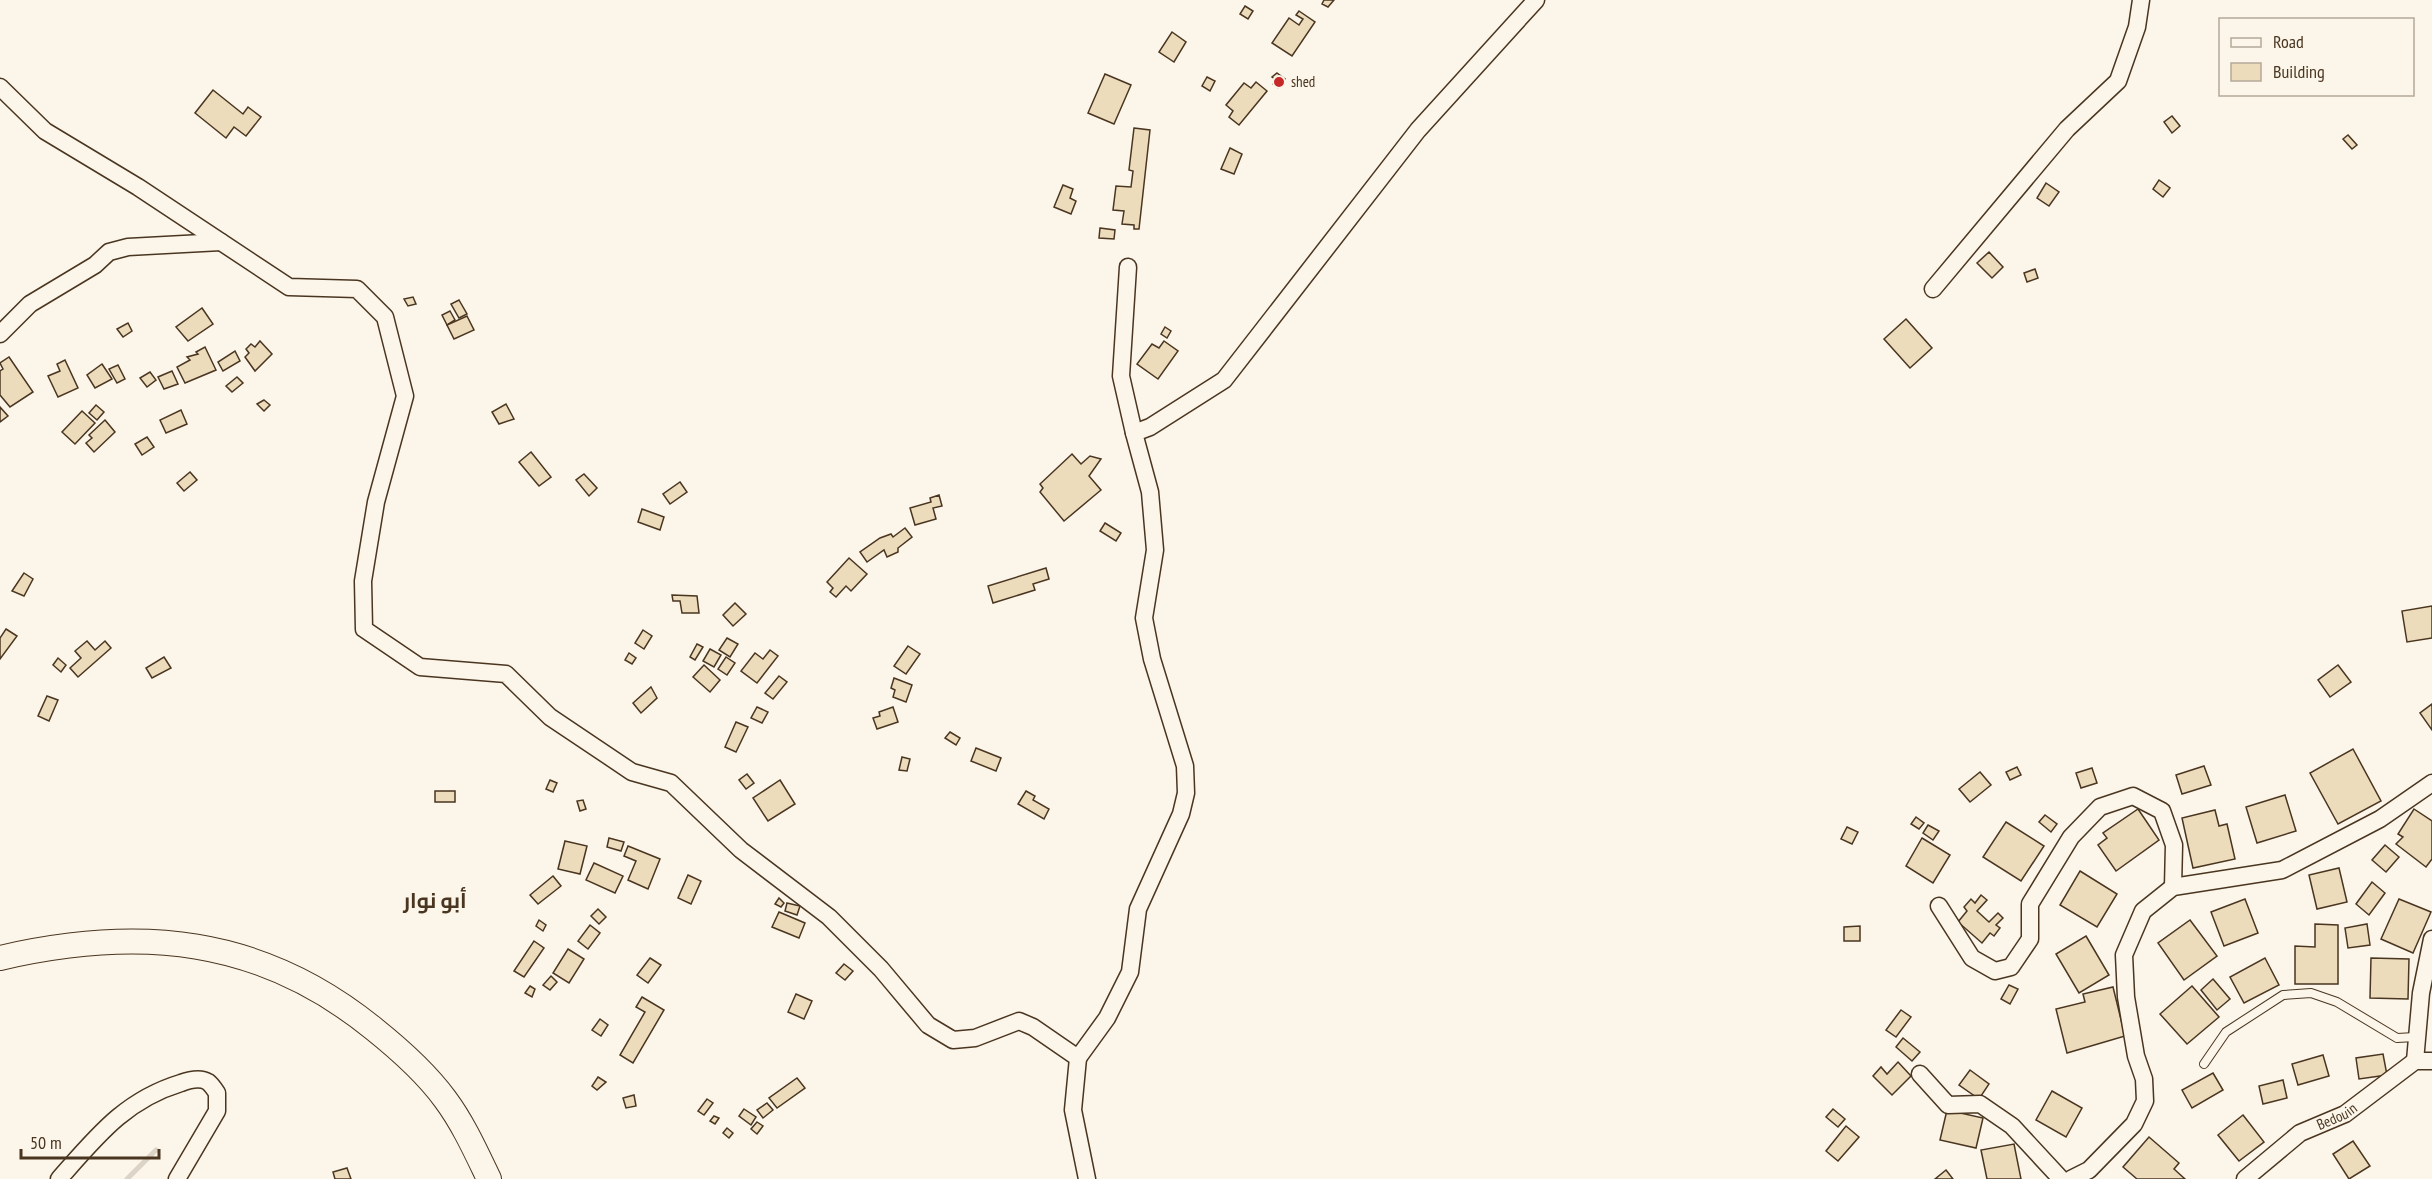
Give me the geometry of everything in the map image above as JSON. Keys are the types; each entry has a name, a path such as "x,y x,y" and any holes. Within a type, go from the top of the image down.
{"main road":[{"path":"0,958 44,948 121,940 161,940 240,956 283,972 340,1001 397,1048 445,1099 489,1179"}],"street":[{"path":"1134,433 1150,427 1224,380 1418,130 1536,0"},
{"path":"1934,289 2067,129 2118,81 2137,27 2141,0"},
{"path":"0,87 45,131 138,187 289,287 357,289 385,317 405,396 376,502 363,581 364,629 420,667 506,674 550,717 632,772 672,783 741,850 829,916 881,969 928,1025 953,1040 975,1038 1019,1021 1033,1027 1078,1058"},
{"path":"0,334 30,304 95,265 109,252 128,247 221,242"},
{"path":"1087,1179 1073,1110 1078,1058 1107,1018 1130,972 1138,909 1172,836 1186,793 1185,766 1152,659 1144,618 1155,550 1150,492 1121,376 1128,267"},
{"path":"2071,1179 2089,1170 2134,1124 2145,1101 2144,1079 2136,1056 2126,997 2124,956 2143,910 2173,887 2282,870 2380,819 2432,783"},
{"path":"1939,906 1972,958 1995,971 2011,967 2030,939 2030,904 2071,837 2100,807 2133,796 2162,811 2174,845 2173,887"},
{"path":"2424,1061 2415,1037 2432,939"},
{"name":"Bedouin","path":"2245,1179 2300,1132 2345,1114 2424,1061"},
{"path":"1920,1074 1948,1105 1980,1104 2012,1126 2061,1179"},
{"path":"59,1179 97,1136 145,1096 196,1079 207,1082 217,1093 217,1111 177,1179"}],"lane":[{"path":"2204,1064 2226,1032 2283,995 2311,993 2337,1002 2397,1038 2415,1037"}],"building":[{"path":"1324,0 1334,0 1328,7 1322,4"},
{"path":"1245,6 1253,11 1248,19 1240,14"},
{"path":"1299,11 1315,22 1292,56 1272,43 1289,18 1299,25 1303,19 1296,15"},
{"path":"1172,32 1186,42 1174,62 1159,52"},
{"name":"shed","path":"1277,73 1285,79 1278,88 1273,84 1276,80 1272,77"},
{"path":"1105,74 1131,85 1114,124 1088,113"},
{"path":"1207,77 1215,81 1210,91 1202,86"},
{"path":"1256,82 1267,91 1239,125 1229,117 1233,111 1226,105 1244,83 1251,88"},
{"path":"213,90 243,114 248,107 261,117 246,136 234,127 226,138 195,113"},
{"path":"2172,116 2180,126 2172,133 2164,122"},
{"path":"1134,128 1150,130 1139,229 1134,229 1134,225 1122,224 1124,211 1113,210 1116,186 1131,187 1133,171 1129,170"},
{"path":"2348,135 2357,145 2352,149 2343,139"},
{"path":"1230,148 1242,154 1234,174 1221,169"},
{"path":"2159,180 2170,188 2163,197 2153,189"},
{"path":"2046,183 2059,192 2049,206 2037,198"},
{"path":"1063,185 1073,189 1070,198 1076,201 1071,214 1054,207"},
{"path":"1100,228 1115,230 1114,239 1099,238"},
{"path":"1989,252 2003,267 1992,278 1977,263"},
{"path":"2035,269 2038,278 2027,282 2024,273"},
{"path":"413,297 416,304 408,306 404,299"},
{"path":"459,300 467,314 459,318 451,304"},
{"path":"202,308 213,324 188,341 176,327"},
{"path":"450,311 455,320 447,325 442,315"},
{"path":"467,316 474,330 454,339 447,325"},
{"path":"1906,319 1932,348 1910,368 1884,339"},
{"path":"128,323 132,331 123,337 117,329"},
{"path":"1165,327 1171,331 1167,338 1161,334"},
{"path":"260,341 272,354 255,371 245,357 249,353 246,349 251,344 255,347"},
{"path":"1164,341 1178,351 1158,379 1137,364 1152,344 1159,348"},
{"path":"205,347 216,370 185,383 177,367 190,360 187,357 198,354 196,352"},
{"path":"235,351 240,361 223,371 218,362"},
{"path":"9,357 33,392 10,407 0,395 0,371 3,369 0,363"},
{"path":"65,360 78,388 58,397 48,376 60,371 57,364"},
{"path":"102,364 112,379 95,388 87,375"},
{"path":"118,365 125,379 117,383 109,369"},
{"path":"172,371 178,384 164,389 158,377"},
{"path":"150,372 156,380 147,387 140,378"},
{"path":"237,377 243,383 232,392 226,386"},
{"path":"264,400 270,405 264,411 257,404"},
{"path":"506,404 514,419 499,424 492,412"},
{"path":"96,405 104,412 97,420 89,413"},
{"path":"0,407 8,416 0,422"},
{"path":"181,410 187,424 166,433 160,420"},
{"path":"82,411 95,423 75,444 62,432"},
{"path":"105,420 115,432 94,452 86,443 92,438 89,435"},
{"path":"147,437 154,447 142,455 135,444"},
{"path":"531,452 551,477 539,486 519,462"},
{"path":"1072,454 1081,464 1090,456 1101,459 1089,476 1101,490 1064,521 1040,492 1043,488 1040,484"},
{"path":"190,472 197,480 184,491 177,483"},
{"path":"584,474 597,488 589,496 576,480"},
{"path":"680,482 687,492 670,504 663,494"},
{"path":"939,495 942,506 933,508 936,519 915,525 910,508 931,502 930,498"},
{"path":"642,509 664,517 660,530 638,522"},
{"path":"1105,523 1121,533 1116,541 1100,531"},
{"path":"905,528 912,537 898,548 898,552 887,557 884,550 867,562 860,552 880,538 891,534 893,537"},
{"path":"849,558 867,574 851,591 846,586 836,597 830,592 833,588 827,582"},
{"path":"1046,568 1049,579 1033,584 1035,590 993,603 988,586"},
{"path":"24,573 33,579 24,596 12,591"},
{"path":"672,595 697,596 699,613 682,613 680,601 673,601"},
{"path":"735,603 746,614 733,626 723,615"},
{"path":"2432,606 2432,638 2407,642 2402,611"},
{"path":"6,629 17,636 0,659 0,638"},
{"path":"643,630 652,636 644,649 635,643"},
{"path":"727,638 738,644 730,657 719,650"},
{"path":"87,641 95,650 105,641 111,648 78,677 70,668 81,658 75,651"},
{"path":"697,644 703,647 695,660 690,657"},
{"path":"908,646 920,654 906,674 894,666"},
{"path":"710,649 721,655 714,667 703,661"},
{"path":"770,650 778,656 757,683 741,671 755,653 763,659"},
{"path":"629,653 636,658 632,664 625,660"},
{"path":"164,657 171,668 152,678 146,668"},
{"path":"726,657 735,663 727,675 718,669"},
{"path":"58,658 66,665 61,672 53,665"},
{"path":"704,665 720,680 710,692 693,677"},
{"path":"2338,665 2351,682 2330,697 2318,680"},
{"path":"779,676 787,682 773,699 765,693"},
{"path":"894,678 912,685 906,702 893,697 895,690 891,688"},
{"path":"651,687 657,698 641,713 633,703"},
{"path":"47,696 58,700 49,721 38,716"},
{"path":"2432,704 2432,730 2420,713"},
{"path":"757,707 768,712 762,723 751,718"},
{"path":"893,707 898,722 877,729 873,718 880,716 879,712"},
{"path":"736,722 748,727 736,752 725,747"},
{"path":"950,732 960,738 956,745 945,738"},
{"path":"976,748 1001,758 996,771 971,761"},
{"path":"2353,749 2381,801 2338,824 2310,773"},
{"path":"902,757 910,759 907,771 899,770"},
{"path":"2204,766 2211,785 2182,794 2176,775"},
{"path":"2017,767 2021,775 2010,780 2006,772"},
{"path":"2092,768 2097,783 2081,788 2076,773"},
{"path":"1980,772 1991,785 1970,802 1959,789"},
{"path":"747,774 754,783 746,789 739,780"},
{"path":"550,780 557,783 553,792 546,789"},
{"path":"780,780 795,804 768,821 753,798"},
{"path":"435,791 455,791 455,802 435,802"},
{"path":"1026,791 1035,796 1033,800 1049,809 1044,819 1018,804"},
{"path":"2285,795 2296,831 2257,843 2246,807"},
{"path":"583,800 586,809 580,811 577,801"},
{"path":"2138,809 2159,840 2116,871 2098,845 2107,838 2103,833"},
{"path":"2414,809 2432,821 2432,859 2426,867 2396,844 2403,837 2398,834"},
{"path":"2215,810 2219,826 2227,824 2235,859 2193,868 2182,818"},
{"path":"2045,815 2057,824 2051,832 2039,822"},
{"path":"1916,817 1924,823 1919,829 1911,824"},
{"path":"2006,822 2044,846 2021,881 1983,857"},
{"path":"1928,825 1939,831 1933,840 1923,833"},
{"path":"1847,827 1858,832 1852,844 1841,839"},
{"path":"609,838 624,842 621,851 607,847"},
{"path":"1922,838 1950,855 1933,883 1906,866"},
{"path":"565,841 587,846 580,874 558,869"},
{"path":"2385,845 2399,857 2386,872 2372,860"},
{"path":"628,846 660,859 648,889 628,880 636,861 624,856"},
{"path":"594,863 623,876 615,893 586,880"},
{"path":"2339,868 2347,902 2317,909 2309,875"},
{"path":"2080,871 2117,894 2097,927 2060,905"},
{"path":"688,875 701,881 691,904 678,898"},
{"path":"553,876 561,886 538,904 530,895"},
{"path":"2372,882 2385,893 2369,915 2356,904"},
{"path":"1981,895 1987,900 1977,911 1989,922 1998,913 2003,918 1996,925 2000,928 1994,936 1990,933 1982,943 1958,922 1967,911 1964,907 1971,899 1975,903"},
{"path":"779,898 784,903 781,907 775,904"},
{"path":"2245,899 2258,933 2224,946 2211,912"},
{"path":"2399,899 2431,912 2413,953 2381,939"},
{"path":"787,903 800,906 797,915 785,911"},
{"path":"598,909 606,917 599,924 591,916"},
{"path":"779,912 805,923 799,938 772,927"},
{"path":"539,920 546,925 543,931 536,926"},
{"path":"2190,920 2217,956 2184,980 2158,943"},
{"path":"2315,924 2338,925 2338,984 2295,984 2295,946 2315,947"},
{"path":"2367,924 2370,945 2348,948 2345,928"},
{"path":"590,925 600,933 588,949 578,941"},
{"path":"1860,926 1860,941 1844,941 1844,927"},
{"path":"2086,936 2109,975 2079,993 2056,954"},
{"path":"534,941 544,948 524,977 514,971"},
{"path":"568,949 584,959 569,983 553,973"},
{"path":"650,958 661,965 648,983 637,975"},
{"path":"2265,958 2279,985 2244,1003 2230,977"},
{"path":"2371,958 2409,959 2408,999 2370,998"},
{"path":"844,964 853,971 845,980 836,973"},
{"path":"551,976 557,982 550,990 543,985"},
{"path":"2213,979 2230,999 2217,1010 2201,990"},
{"path":"2009,985 2018,989 2010,1004 2001,999"},
{"path":"530,986 535,989 532,997 525,993"},
{"path":"2192,986 2219,1017 2187,1044 2160,1014"},
{"path":"2113,987 2125,1036 2067,1053 2056,1009 2085,1002 2083,994"},
{"path":"796,994 812,1001 804,1019 788,1012"},
{"path":"642,997 664,1010 633,1063 620,1055 645,1012 636,1007"},
{"path":"1901,1010 1911,1017 1896,1037 1886,1030"},
{"path":"600,1019 608,1025 601,1036 592,1030"},
{"path":"1903,1038 1920,1052 1912,1061 1896,1047"},
{"path":"2383,1054 2387,1075 2359,1079 2356,1058"},
{"path":"2323,1055 2329,1076 2298,1085 2292,1064"},
{"path":"1898,1062 1911,1076 1892,1095 1873,1076 1881,1067 1887,1074"},
{"path":"1970,1070 1989,1084 1979,1099 1959,1085"},
{"path":"2213,1073 2223,1090 2192,1108 2182,1090"},
{"path":"598,1077 606,1082 597,1090 592,1086"},
{"path":"797,1078 805,1088 777,1108 769,1098"},
{"path":"2283,1080 2287,1098 2263,1104 2259,1086"},
{"path":"2052,1091 2082,1108 2066,1137 2036,1120"},
{"path":"634,1095 636,1106 626,1108 623,1098"},
{"path":"707,1099 713,1103 704,1115 698,1111"},
{"path":"767,1103 773,1110 763,1118 757,1110"},
{"path":"744,1109 756,1117 751,1125 739,1116"},
{"path":"1833,1109 1845,1119 1838,1127 1826,1117"},
{"path":"1947,1110 1983,1118 1976,1148 1940,1140"},
{"path":"2243,1115 2264,1142 2239,1161 2218,1135"},
{"path":"714,1116 719,1118 715,1124 710,1121"},
{"path":"757,1122 763,1126 757,1134 751,1129"},
{"path":"1846,1126 1859,1137 1838,1161 1826,1151"},
{"path":"727,1128 733,1133 729,1138 723,1133"},
{"path":"2149,1137 2179,1163 2174,1169 2185,1179 2137,1179 2123,1167"},
{"path":"2353,1141 2370,1166 2349,1179 2333,1154"},
{"path":"2014,1144 2021,1179 1987,1179 1981,1150"},
{"path":"347,1168 351,1179 335,1179 333,1172"},
{"path":"1946,1170 1953,1179 1935,1179"}],"waterway":[{"path":"127,1179 156,1150"}],"place":[{"name":"shed","path":"1279,82"}],"district":[{"name":"أبو نوار","path":"435,901"}]}
